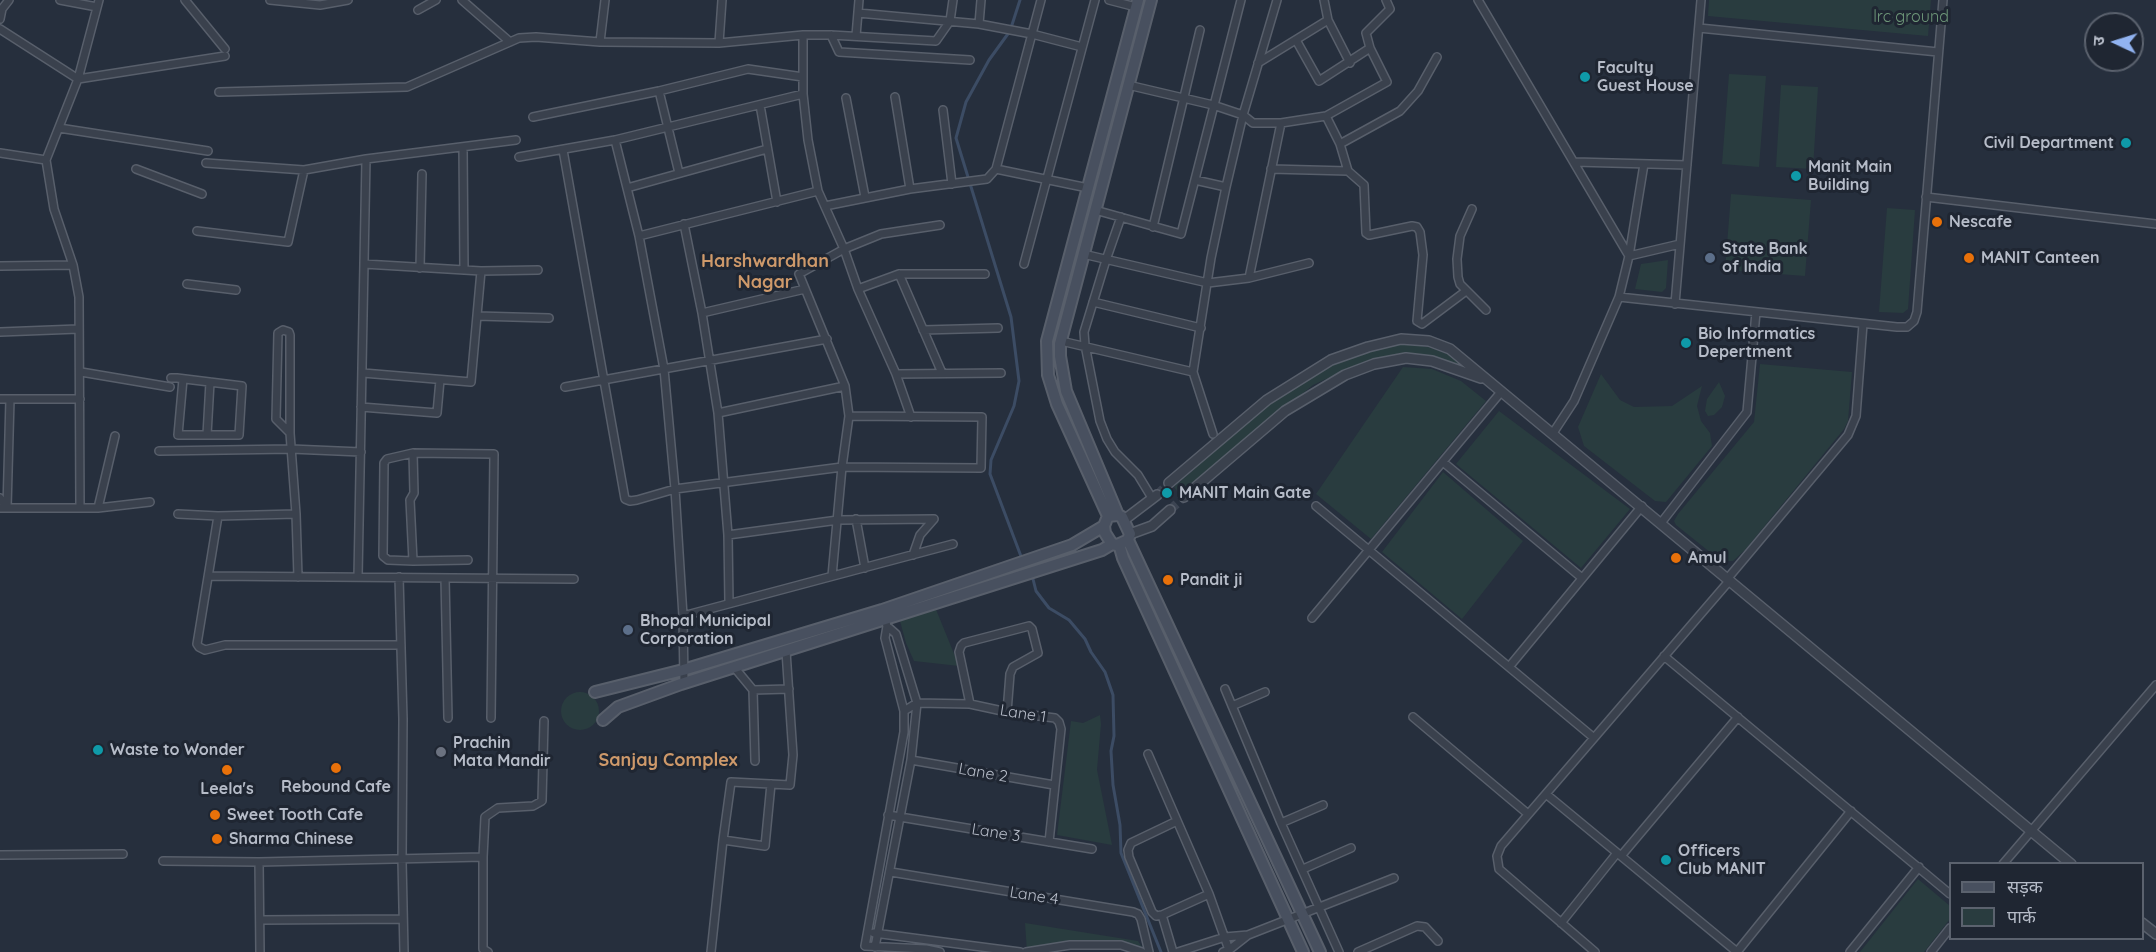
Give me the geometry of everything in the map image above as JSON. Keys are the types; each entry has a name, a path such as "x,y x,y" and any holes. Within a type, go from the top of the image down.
{"main road":[{"path":"1122,540 1105,533 1113,519 1066,391 1060,356 1061,341 1083,254 1151,0"},
{"path":"1137,4 1047,340 1048,375 1057,404 1320,952"},
{"path":"1039,564 1113,519"},
{"path":"603,720 618,707 684,684 884,619 1016,571 1102,550 1122,540"},
{"path":"1122,540 1123,558 1303,952"},
{"path":"596,692 884,619"}],"street":[{"path":"0,19 2,9 9,0"},
{"path":"60,0 98,3 78,79 46,160 54,209 73,265 79,297 80,508"},
{"path":"0,29 78,79 225,53 185,0"},
{"path":"270,0 321,2 348,0"},
{"path":"418,10 436,0"},
{"path":"462,0 510,42"},
{"path":"600,42 605,0"},
{"path":"718,43 722,0"},
{"path":"856,36 859,0"},
{"path":"219,92 407,87 519,38 536,37 600,42 718,43 831,34 936,41 950,21 952,0"},
{"path":"979,24 981,0"},
{"path":"825,206 910,189 987,179 996,169 1041,0"},
{"path":"1024,264 1095,0"},
{"path":"1108,0 1137,4"},
{"path":"1095,210 1181,234 1240,0"},
{"path":"1213,434 1193,372 1210,258 1243,115 1277,0"},
{"path":"1324,0 1329,20 1350,63"},
{"path":"1128,85 1184,100 1214,105 1243,115 1252,123 1281,123 1326,117 1387,82 1370,48 1366,33 1390,9 1386,0"},
{"path":"1478,0 1629,256"},
{"path":"1675,304 1701,0"},
{"path":"1619,297 1897,327 1907,327 1914,321 1917,312 1943,0"},
{"path":"858,14 994,26 1082,48"},
{"path":"1258,63 1329,20"},
{"path":"1699,28 1938,52"},
{"path":"1153,227 1200,30"},
{"path":"831,34 839,52 970,60"},
{"path":"803,35 803,94 808,140 818,191 896,374 910,417"},
{"path":"1296,40 1319,81 1370,48"},
{"path":"1340,144 1400,111 1418,91 1437,57"},
{"path":"533,117 659,91 748,69 803,77"},
{"path":"659,91 679,173"},
{"path":"519,157 615,140 803,94"},
{"path":"895,97 910,189"},
{"path":"846,98 865,197"},
{"path":"760,105 777,202"},
{"path":"943,110 954,183"},
{"path":"1326,117 1340,144 1348,171 1364,185 1366,233 1370,235 1412,226 1417,227 1420,232 1423,255 1416,318 1419,324 1466,291"},
{"path":"1249,278 1281,123"},
{"path":"59,128 208,152"},
{"path":"206,163 304,170 366,159 516,140"},
{"path":"615,140 639,236 664,369 675,489 683,616 684,684"},
{"path":"463,147 464,270"},
{"path":"627,188 767,149"},
{"path":"563,150 625,499 638,500 675,489 842,467 981,468 982,417 849,416"},
{"path":"0,153 46,160"},
{"path":"358,578 366,159"},
{"path":"1575,162 1687,165"},
{"path":"1553,433 1574,401 1619,297 1629,256 1644,164"},
{"path":"136,169 202,194"},
{"path":"996,169 1089,188"},
{"path":"1272,169 1348,171"},
{"path":"197,231 288,242 304,170"},
{"path":"420,268 422,174"},
{"path":"1195,180 1226,188"},
{"path":"639,236 818,191"},
{"path":"1926,197 2156,224"},
{"path":"1472,209 1460,236 1457,259 1460,284 1486,310"},
{"path":"1113,519 1154,496 1138,475 1115,452 1107,439 1100,421 1085,345 1084,332 1121,217"},
{"path":"684,224 702,313 718,413 728,535 729,603"},
{"path":"832,576 849,416 845,386 799,274 844,249 881,234 940,225"},
{"path":"1629,256 1680,244"},
{"path":"1083,254 1208,283 1249,278 1309,263"},
{"path":"364,264 481,271 538,270"},
{"path":"0,266 73,265"},
{"path":"363,373 471,382 481,271"},
{"path":"858,289 899,274 986,273"},
{"path":"899,274 942,373"},
{"path":"187,284 236,290"},
{"path":"702,313 806,289"},
{"path":"1093,302 1201,328"},
{"path":"1661,522 1747,412 1756,312"},
{"path":"477,316 549,318"},
{"path":"1595,952 1499,869 1497,862 1502,846 1848,435 1856,416 1863,324"},
{"path":"923,330 998,328"},
{"path":"0,332 78,329"},
{"path":"290,433 276,419 278,333 283,330 289,332 290,335 290,433 298,576"},
{"path":"565,387 826,339"},
{"path":"1169,483 1267,400 1331,360 1368,347 1401,339 1429,341 1450,350 1553,433 2069,862"},
{"path":"1061,341 1193,372"},
{"path":"1184,497 1285,411 1345,375 1374,364 1406,358 1432,361 1486,380"},
{"path":"81,372 170,387"},
{"path":"896,374 1001,372"},
{"path":"171,378 183,379 210,382 242,386 239,435 178,435 183,379"},
{"path":"361,406 437,413 440,380"},
{"path":"207,435 210,382"},
{"path":"718,413 845,386"},
{"path":"1312,618 1501,393"},
{"path":"0,399 80,399"},
{"path":"3,508 10,399"},
{"path":"98,508 116,436"},
{"path":"159,451 291,449 361,452"},
{"path":"413,453 414,492 410,500 413,561"},
{"path":"468,560 385,559 383,556 384,463 387,459 413,453 494,454 491,718"},
{"path":"1443,462 1582,578"},
{"path":"0,498 3,508"},
{"path":"3,508 98,508 150,502"},
{"path":"1316,506 1594,738"},
{"path":"1509,667 1642,506"},
{"path":"1122,540 1152,526 1170,510"},
{"path":"178,514 218,516 296,514"},
{"path":"218,516 197,644 205,650 225,645 401,645"},
{"path":"856,519 865,568"},
{"path":"728,535 838,520 934,519 920,536 913,555"},
{"path":"683,616 953,544"},
{"path":"209,576 574,579"},
{"path":"399,577 405,952"},
{"path":"445,578 448,718"},
{"path":"875,947 911,760 917,703 896,634 884,619"},
{"path":"884,619 885,638 904,711 904,732 865,949 875,947 940,952"},
{"path":"970,704 959,652 961,646 964,643 1029,626 1032,629 1038,653 1013,667 1010,674 1007,712"},
{"path":"711,952 723,840 732,782 790,785 793,755 786,651"},
{"path":"1664,656 1949,893"},
{"path":"734,667 753,690 755,761"},
{"path":"2005,862 2156,685"},
{"path":"753,690 789,689"},
{"path":"1225,689 1281,823 1339,952"},
{"path":"1232,705 1265,692"},
{"path":"904,711 917,703"},
{"name":"Lane 1","path":"917,703 970,704 1007,712 1055,718 1059,722 1061,729 1049,842"},
{"path":"1413,717 1528,814"},
{"path":"1561,923 1738,717"},
{"path":"488,952 483,949 485,817 498,808 533,806 542,801 544,721"},
{"path":"1148,754 1209,894 1225,937 1226,951"},
{"name":"Lane 2","path":"911,760 1054,785"},
{"path":"723,840 765,846 771,784"},
{"path":"1546,794 1737,952 1851,811"},
{"path":"1281,823 1323,805"},
{"name":"Lane 3","path":"888,815 1092,849"},
{"path":"1177,821 1131,843 1128,850 1152,912 1156,916 1162,915 1209,894"},
{"path":"1303,869 1351,848"},
{"path":"0,855 123,854"},
{"path":"163,861 260,862 483,857"},
{"path":"260,862 260,952"},
{"path":"1850,952 1919,867"},
{"name":"Lane 4","path":"891,872 1133,912 1141,919 1149,952"},
{"path":"1178,952 1225,937 1248,935 1394,878"},
{"path":"1162,915 1173,952"},
{"path":"260,920 403,919"},
{"path":"2144,925 2156,934"},
{"path":"1358,952 1417,926 1425,927 1438,941"},
{"path":"1931,952 1949,929"},
{"path":"867,932 1020,952"},
{"path":"1226,951 1248,935"},
{"path":"926,940 926,951"},
{"path":"1026,952 1070,945 1122,948 1142,952"}],"green space":[{"name":"lrc ground","path":"1709,0 1931,0 1928,36 1708,16"},
{"path":"1729,74 1766,76 1759,167 1722,164"},
{"path":"1781,85 1818,87 1813,169 1776,167"},
{"path":"1731,194 1811,200 1805,276 1725,270"},
{"path":"1887,208 1915,210 1908,309 1903,313 1879,312"},
{"path":"1668,260 1666,288 1662,292 1635,289 1641,264"},
{"path":"1407,344 1428,347 1450,355 1469,371 1420,354 1400,353 1339,373 1313,385 1180,495 1174,487 1275,398 1306,378 1333,364 1385,347"},
{"path":"1760,364 1852,372 1848,421 1844,429 1745,550 1733,561 1721,561 1674,521 1754,422"},
{"path":"1403,367 1432,369 1461,381 1486,401 1371,539 1316,494"},
{"path":"1601,374 1620,400 1634,407 1672,406 1702,386 1697,406 1701,421 1710,433 1712,446 1666,502 1655,501 1584,446 1578,427"},
{"path":"1719,382 1725,396 1722,407 1714,415 1708,416 1705,411 1707,399"},
{"path":"1499,411 1630,509 1581,568 1456,464"},
{"path":"1443,472 1523,541 1462,619 1382,552"},
{"path":"935,607 959,666 914,661 906,643 900,621"},
{"path":"580,692 594,697 599,711 594,725 580,730 566,725 561,711 566,697"},
{"path":"1100,715 1097,770 1112,845 1057,835 1071,721 1083,723"},
{"path":"1918,879 1949,905 1949,920 1924,952 1860,952"},
{"path":"1025,923 1138,941 1144,950 1121,946 1027,952"}],"waterway":[{"path":"1020,0 1010,31 989,60 966,102 956,138 1011,317 1019,381 1014,406 991,460 990,474 1022,559"},
{"path":"1032,575 1036,591 1049,608 1069,620 1085,639 1105,672 1113,695 1114,736 1111,751 1121,853 1161,952"}],"tunnel":[{"path":"1157,495 1169,483"},
{"path":"1170,510 1184,497"}],"place":[{"name":"Faculty Guest House","path":"1585,77"},
{"name":"Civil Department","path":"2126,143"},
{"name":"Manit Main Building","path":"1796,176"},
{"name":"Nescafe","path":"1937,222"},
{"name":"State Bank of India","path":"1710,258"},
{"name":"MANIT Canteen","path":"1969,258"},
{"name":"Bio Informatics Depertment","path":"1686,343"},
{"name":"MANIT Main Gate","path":"1167,493"},
{"name":"Amul","path":"1676,558"},
{"name":"Pandit ji","path":"1168,580"},
{"name":"Bhopal Municipal Corporation","path":"628,630"},
{"name":"Waste to Wonder","path":"98,750"},
{"name":"Prachin Mata Mandir","path":"441,752"},
{"name":"Rebound Cafe","path":"336,768"},
{"name":"Leela's","path":"227,770"},
{"name":"Sweet Tooth Cafe","path":"215,815"},
{"name":"Sharma Chinese","path":"217,839"},
{"name":"Officers Club MANIT","path":"1666,860"}],"district":[{"name":"Harshwardhan Nagar","path":"765,272"},
{"name":"Sanjay Complex","path":"668,761"}]}
